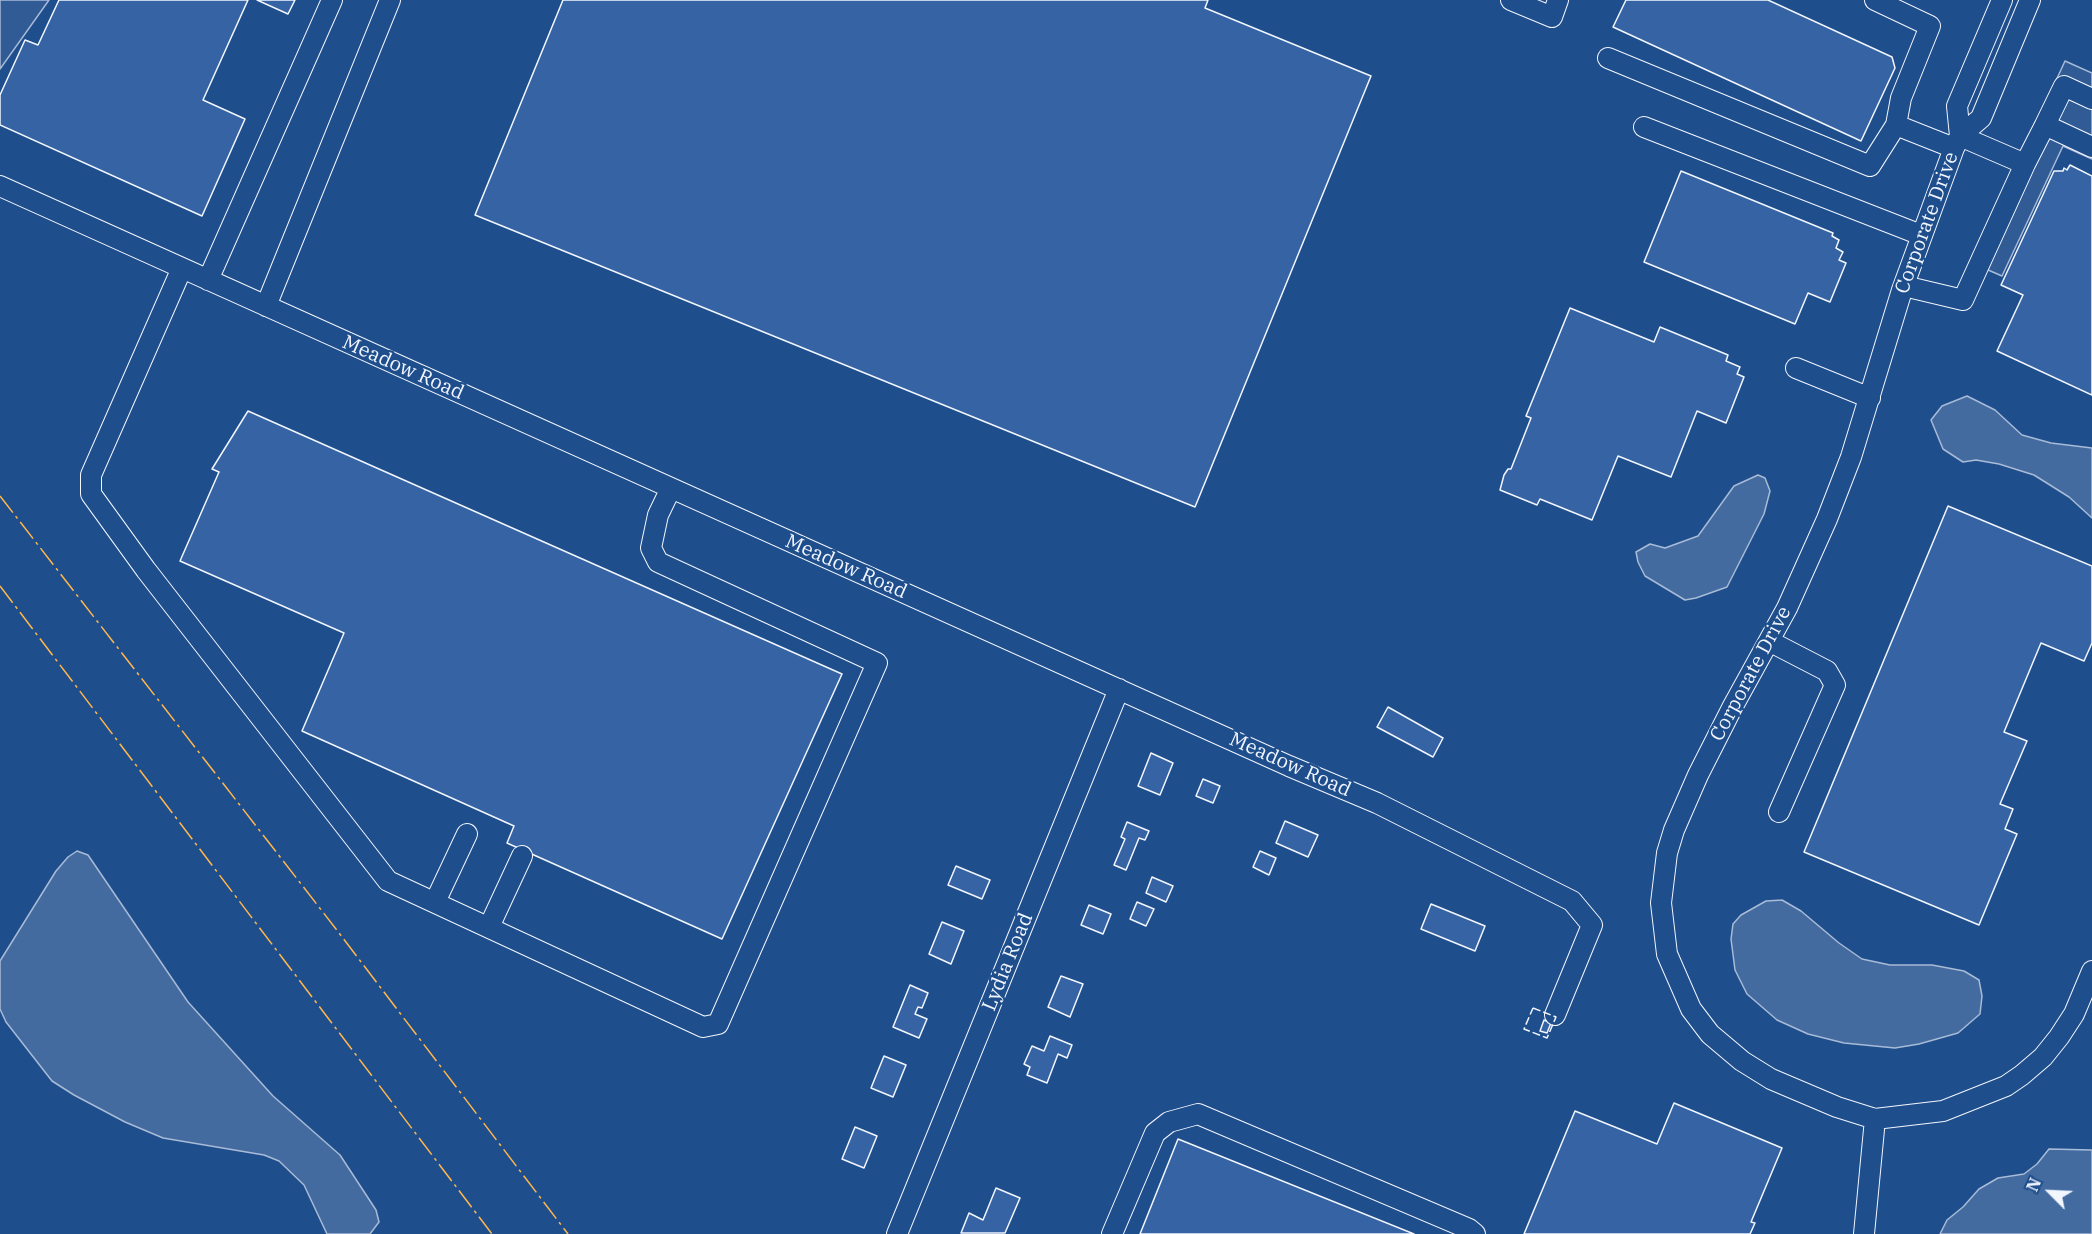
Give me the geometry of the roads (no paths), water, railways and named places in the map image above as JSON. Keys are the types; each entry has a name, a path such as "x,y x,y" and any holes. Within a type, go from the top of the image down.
{"street":[{"path":"208,280 332,0"},
{"path":"266,306 390,0"},
{"path":"1511,0 1552,17 1558,0"},
{"path":"1608,58 1870,166 1896,125 1901,98 1930,26 1875,0"},
{"name":"Corporate Drive","path":"1875,1119 1837,1107 1771,1079 1742,1061 1710,1034 1691,1009 1667,954 1662,927 1661,892 1667,853 1674,830 1698,775 1770,641 1827,519 1851,457 1921,235 1957,142 1957,106 2001,0"},
{"name":"Corporate Drive","path":"1957,142 1981,118 2030,0"},
{"path":"1904,286 1963,300 2025,164 2064,86 2092,99"},
{"path":"1896,125 2025,164"},
{"path":"2045,125 2092,147"},
{"path":"1644,127 1921,235"},
{"name":"Meadow Road","path":"0,186 1377,803 1572,901 1592,925 1555,1015"},
{"path":"182,268 91,475 91,494 146,570 388,882 703,1027 717,1024 877,663 658,562 651,548 658,515 670,488"},
{"path":"1796,368 1870,398"},
{"path":"1770,641 1827,671 1835,685 1779,812"},
{"name":"Lydia Road","path":"897,1234 1119,689"},
{"path":"435,902 467,834"},
{"path":"489,927 522,856"},
{"path":"1864,1234 1875,1119 1942,1112 2007,1086 2043,1057 2059,1037 2074,1014 2092,971"},
{"path":"1112,1234 1155,1133 1169,1122 1198,1114 1469,1229 1475,1234"}]}
